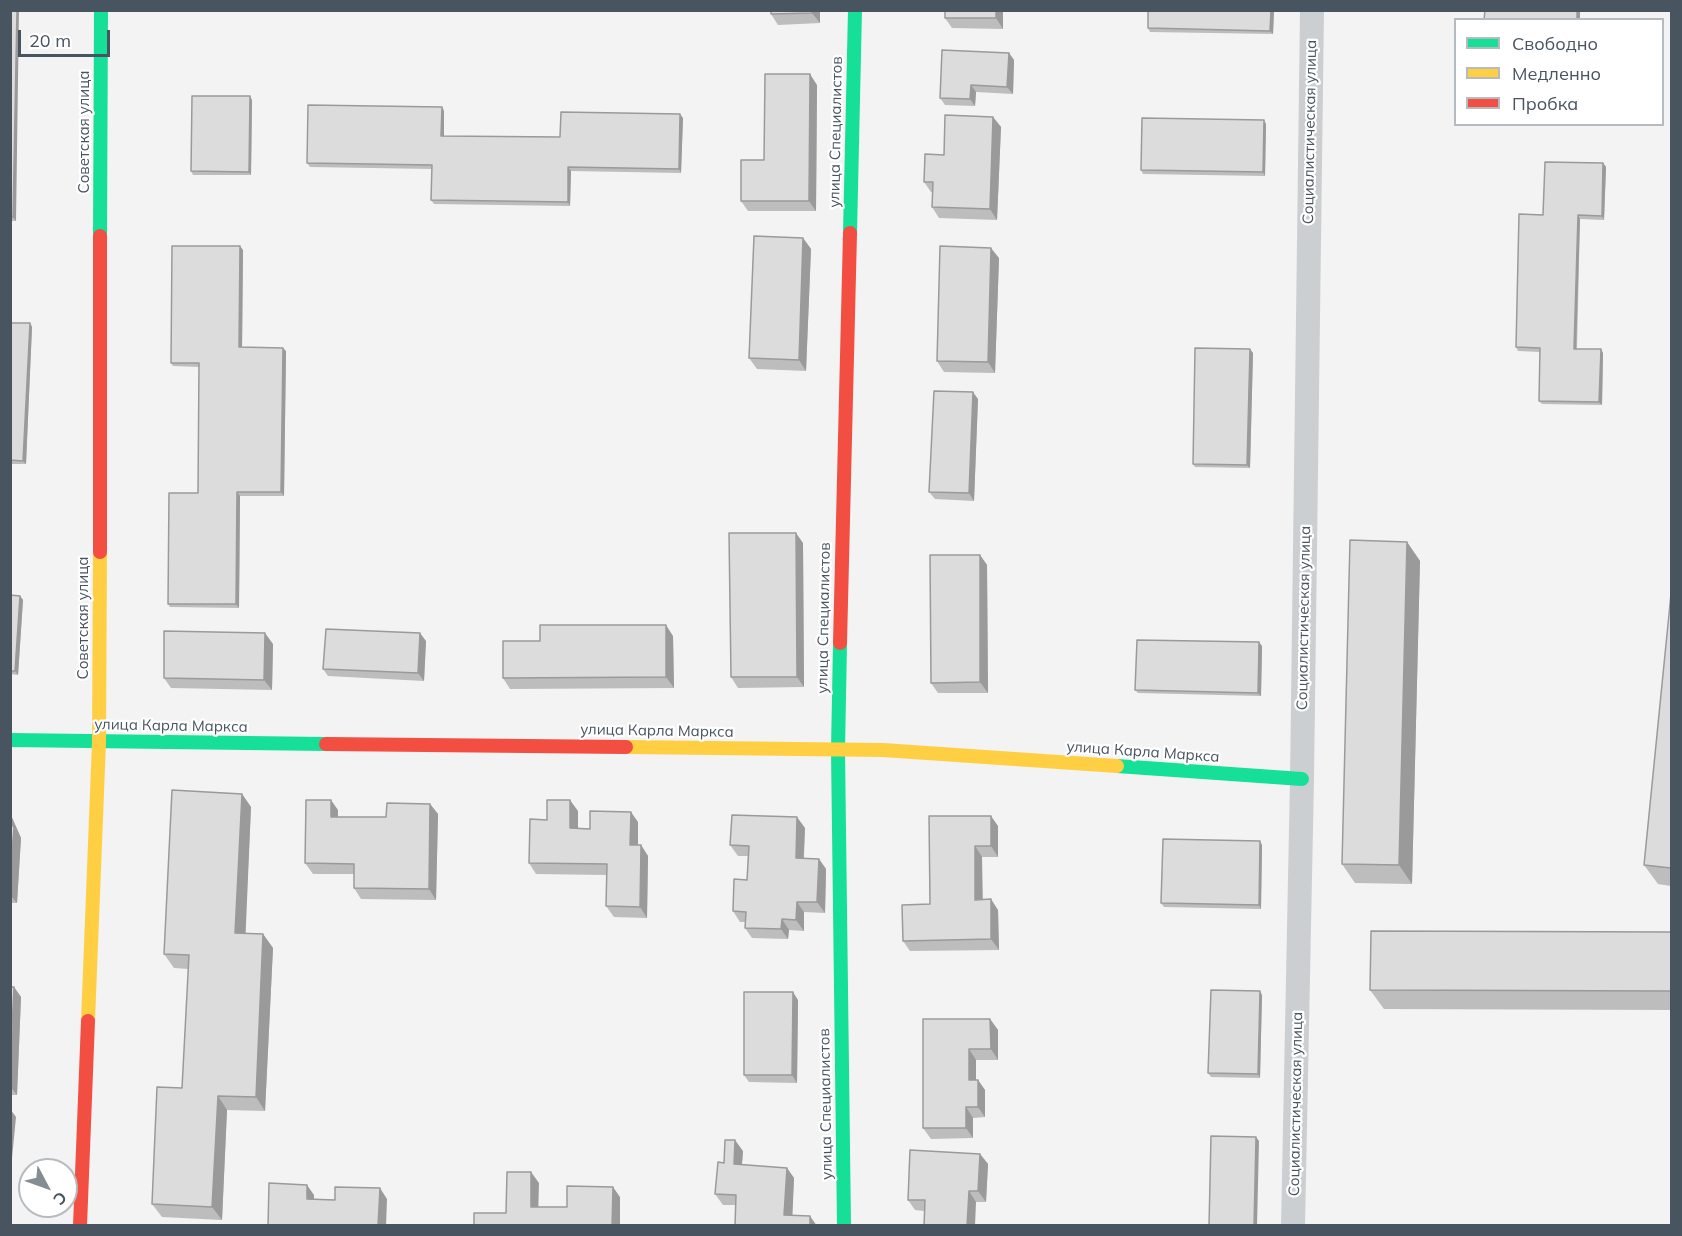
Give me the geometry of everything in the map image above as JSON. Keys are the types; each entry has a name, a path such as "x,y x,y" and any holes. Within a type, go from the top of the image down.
{"street":[{"name":"Советская улица","path":"81,1226 99,742 101,10"},
{"name":"улица Специалистов","path":"844,1226 838,750 855,10"},
{"name":"Социалистическая улица","path":"1293,1226 1302,779 1312,10"},
{"name":"улица Карла Маркса","path":"10,741 883,750 1302,779"}],"building":[{"path":"10,10 17,10 13,217 10,217"},
{"path":"771,10 812,10 812,13 771,14"},
{"path":"945,10 996,10 996,18 945,18"},
{"path":"1148,10 1271,10 1270,31 1148,28"},
{"path":"1485,10 1577,10 1577,18 1484,18"},
{"path":"942,50 1009,53 1007,87 971,85 970,99 940,98"},
{"path":"765,74 810,74 809,201 741,201 741,160 764,160"},
{"path":"192,96 250,96 249,172 191,171"},
{"path":"308,105 442,107 441,136 560,137 561,112 680,114 679,169 568,167 568,202 431,200 432,165 307,163"},
{"path":"945,115 993,117 990,209 932,207 933,182 924,182 925,154 944,155"},
{"path":"1142,118 1264,120 1263,172 1141,170"},
{"path":"1545,162 1603,163 1602,216 1578,215 1574,349 1601,349 1599,402 1539,401 1540,348 1516,347 1519,214 1543,215"},
{"path":"754,236 803,238 799,360 749,358"},
{"path":"172,246 240,246 239,347 283,348 281,492 237,492 236,604 168,604 169,493 198,493 199,363 171,363"},
{"path":"940,246 991,248 988,362 937,361"},
{"path":"10,323 30,323 23,461 10,460"},
{"path":"1195,348 1250,349 1247,465 1193,464"},
{"path":"934,391 973,392 969,493 929,492"},
{"path":"729,533 796,533 797,677 731,677"},
{"path":"1350,540 1407,542 1399,865 1342,864"},
{"path":"930,555 980,555 980,682 931,683"},
{"path":"1671,594 1671,868 1644,865"},
{"path":"10,595 20,596 15,671 10,671"},
{"path":"540,625 666,625 666,677 503,678 503,641 540,641"},
{"path":"326,629 420,633 418,673 323,669"},
{"path":"164,631 265,633 264,680 164,678"},
{"path":"1137,640 1259,642 1258,693 1135,690"},
{"path":"172,790 242,794 235,933 263,934 256,1097 218,1096 212,1207 152,1204 157,1087 182,1088 189,955 164,954"},
{"path":"306,800 331,800 331,817 386,817 387,803 430,804 429,889 354,888 354,864 305,863"},
{"path":"547,800 570,800 570,828 590,829 590,811 631,812 630,845 641,845 640,907 606,906 607,864 529,863 530,819 547,820"},
{"path":"732,815 797,817 796,858 819,859 817,902 797,902 796,920 782,919 781,929 745,928 746,912 733,911 734,879 747,880 749,846 730,845"},
{"path":"929,816 991,816 991,846 975,846 975,900 991,899 991,939 903,941 902,905 930,904"},
{"path":"10,820 14,828 10,874"},
{"path":"1163,839 1260,841 1259,905 1161,903"},
{"path":"1371,931 1671,932 1671,991 1370,990"},
{"path":"10,987 14,987 10,1066"},
{"path":"1211,990 1260,991 1258,1074 1208,1073"},
{"path":"744,992 793,992 792,1075 744,1075"},
{"path":"923,1019 990,1019 991,1049 969,1049 969,1080 978,1080 978,1107 966,1107 966,1128 923,1128"},
{"path":"1211,1136 1256,1137 1254,1226 1209,1226"},
{"path":"725,1140 735,1140 734,1164 787,1168 784,1215 810,1216 810,1226 735,1226 736,1195 715,1194 718,1162 724,1163"},
{"path":"910,1150 980,1154 978,1191 969,1191 967,1226 924,1226 925,1200 908,1200"},
{"path":"507,1172 531,1172 531,1207 567,1207 567,1186 613,1187 612,1226 474,1226 474,1213 506,1213"},
{"path":"269,1183 307,1185 307,1199 335,1200 335,1187 380,1188 378,1226 268,1226"}],"traffic: fast":[{"path":"100,236 101,10"},
{"path":"850,233 855,10"},
{"path":"840,643 838,750 844,1226"},
{"path":"10,740 326,744"},
{"path":"1117,766 1302,779"}],"traffic: slow":[{"path":"88,1021 99,742 100,552"},
{"path":"626,747 883,750 1117,766"}],"traffic: jam":[{"path":"840,643 850,233"},
{"path":"100,236 100,552"},
{"path":"326,744 626,747"},
{"path":"80,1226 88,1021"}]}
